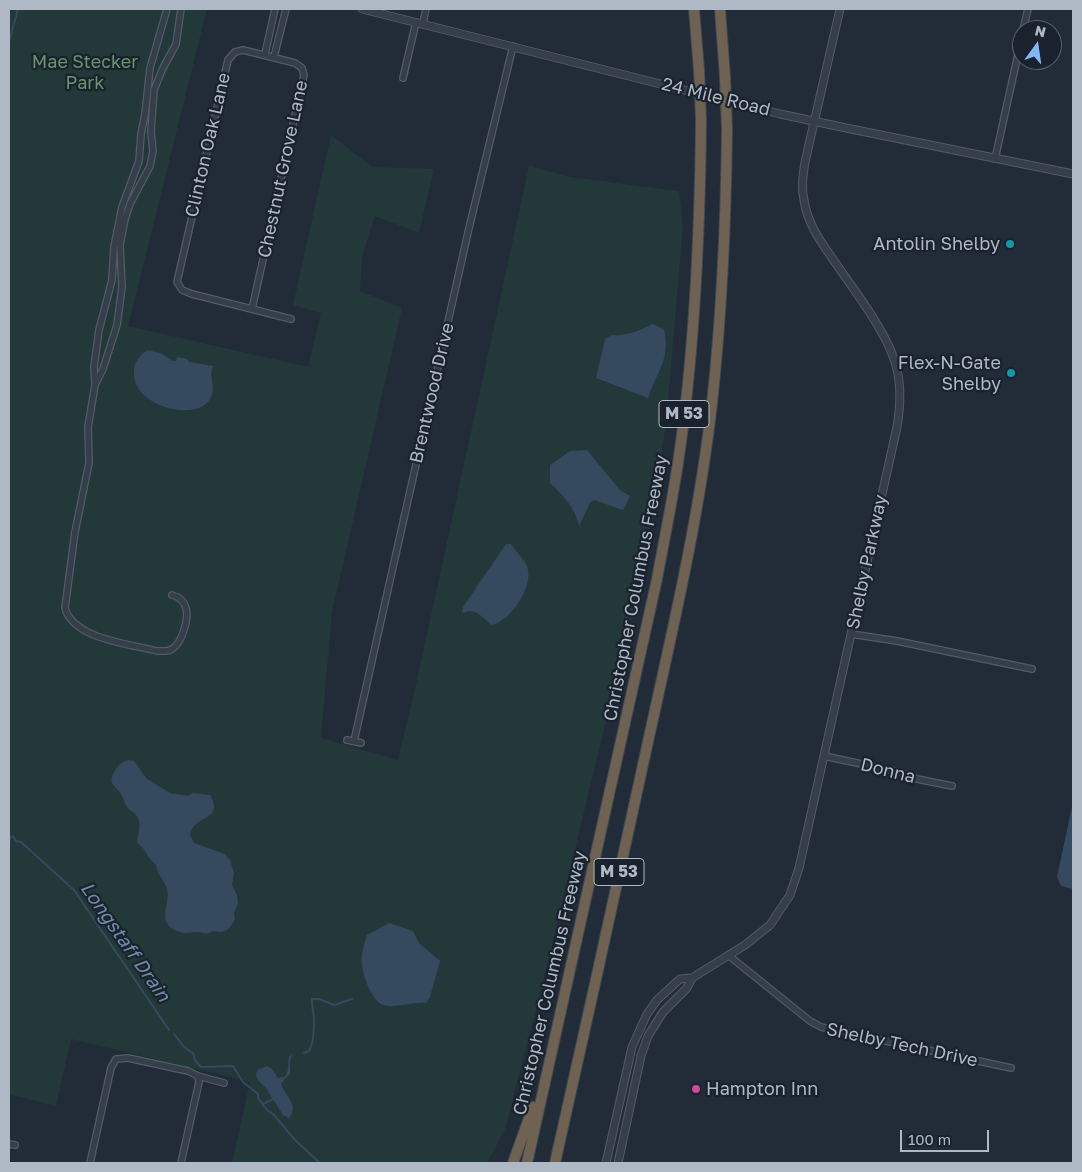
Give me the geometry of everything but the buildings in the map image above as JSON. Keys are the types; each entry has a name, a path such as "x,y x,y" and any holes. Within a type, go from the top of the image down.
{"highway":[{"name":"Christopher Columbus Freeway","path":"526,1163 657,579 676,473 694,314 701,192 701,120 694,9"},
{"name":"M 53","path":"555,1163 676,616 712,405 720,319 727,129 720,9"},
{"path":"513,1163 548,1064"},
{"path":"560,1163 570,1095"}],"street":[{"path":"95,385 103,369 117,325 122,286 117,244 130,204 150,166 153,151 150,68 167,9"},
{"path":"172,595 178,597 184,603 187,613 181,639 170,650 157,651 91,635 76,626 66,612 65,600 75,532 89,463 88,427 95,385 94,367 96,351 112,280 122,207 139,161 141,134 150,100 162,70 176,44 181,9"},
{"path":"264,54 276,9"},
{"path":"274,56 286,9"},
{"name":"24 Mile Road","path":"362,9 814,121 1073,174"},
{"path":"403,78 419,23 426,9"},
{"name":"Shelby Parkway","path":"606,1163 625,1072 638,1029 652,1007 680,979 692,978 756,937 770,925 790,895 799,868 897,427 900,393 897,367 885,338 818,237 807,213 804,200 802,180 840,9"},
{"name":"Brentwood Drive","path":"361,743 351,741 469,228 513,46"},
{"name":"Clinton Oak Lane","path":"252,309 192,294 179,287 177,277 229,58 235,52 243,50 264,54"},
{"name":"Chestnut Grove Lane","path":"252,309 304,79 303,71 299,65 264,54"},
{"path":"995,159 1015,70"},
{"path":"252,309 291,319"},
{"path":"96,351 108,353"},
{"path":"851,634 897,641 1032,669"},
{"name":"Donna","path":"824,756 899,772 917,779 952,786"},
{"name":"Shelby Tech Drive","path":"728,955 810,1022 821,1027 1011,1068"},
{"name":"Shelby Parkway","path":"618,1163 646,1041 659,1018 668,1006 687,988 692,978"},
{"path":"638,1029 644,1033 646,1041"},
{"path":"90,1163 113,1062 116,1059 128,1058 188,1071 198,1076 224,1083"},
{"path":"181,1163 199,1082 198,1076"}],"green space":[{"name":"Mae Stecker Park","path":"9,9 207,9 128,326 308,367 321,313 293,305 331,135 372,167 434,169 419,233 375,216 362,257 360,291 402,308 332,612 321,738 398,760 529,166 570,177 679,191 683,225 666,424 642,572 543,982 505,1130 487,1163 232,1163 250,1082 71,1039 56,1106 9,1094"}],"water":[{"path":"652,324 664,329 666,349 662,365 648,398 596,378 605,339 612,335 621,335 643,329"},
{"path":"147,350 160,353 173,361 176,361 177,357 187,359 189,362 213,366 211,375 213,391 210,399 203,406 192,410 179,410 153,402 143,394 136,384 134,372 135,365"},
{"path":"587,450 620,490 630,496 623,510 594,500 590,503 579,526 575,514 568,503 550,483 550,465 570,451"},
{"path":"506,544 511,544 524,560 528,570 527,586 512,611 499,622 492,625 475,612 462,613 463,607"},
{"path":"129,760 134,761 147,779 170,793 188,796 193,793 210,795 214,803 214,809 211,814 193,828 190,835 194,843 225,854 230,860 234,873 232,885 237,895 238,903 234,913 235,918 227,930 206,934 198,932 183,933 172,929 168,924 165,914 167,889 156,865 137,842 138,818 127,807 120,792 112,782 113,774 117,767"},
{"path":"1073,802 1073,889 1061,886 1057,877"},
{"path":"389,923 413,931 419,943 440,961 430,997 426,1003 398,1006 383,1005 374,997 366,982 362,967 362,954 367,935"},
{"path":"293,1053 290,1061 290,1074 281,1083 293,1108 289,1118 283,1115 265,1087 257,1079 256,1074 258,1070 267,1066 272,1069 278,1078 282,1078 287,1074 289,1057"}],"waterway":[{"name":"Longstaff Drain","path":"9,42 18,9"},
{"name":"Longstaff Drain","path":"9,839 13,836 16,841 21,842 74,890 169,1030"},
{"path":"304,1053 309,1051 313,1040 314,1019 312,999 319,999 334,1005 352,999"},
{"name":"Longstaff Drain","path":"174,1034 184,1047 193,1053 195,1060 201,1067 233,1066 243,1082 258,1094 258,1098 267,1110 320,1163"},
{"path":"263,1104 273,1099"}],"place":[{"name":"Antolin Shelby","path":"1010,244"},
{"name":"Flex-N-Gate Shelby","path":"1011,373"},
{"name":"Hampton Inn","path":"696,1089"}]}
